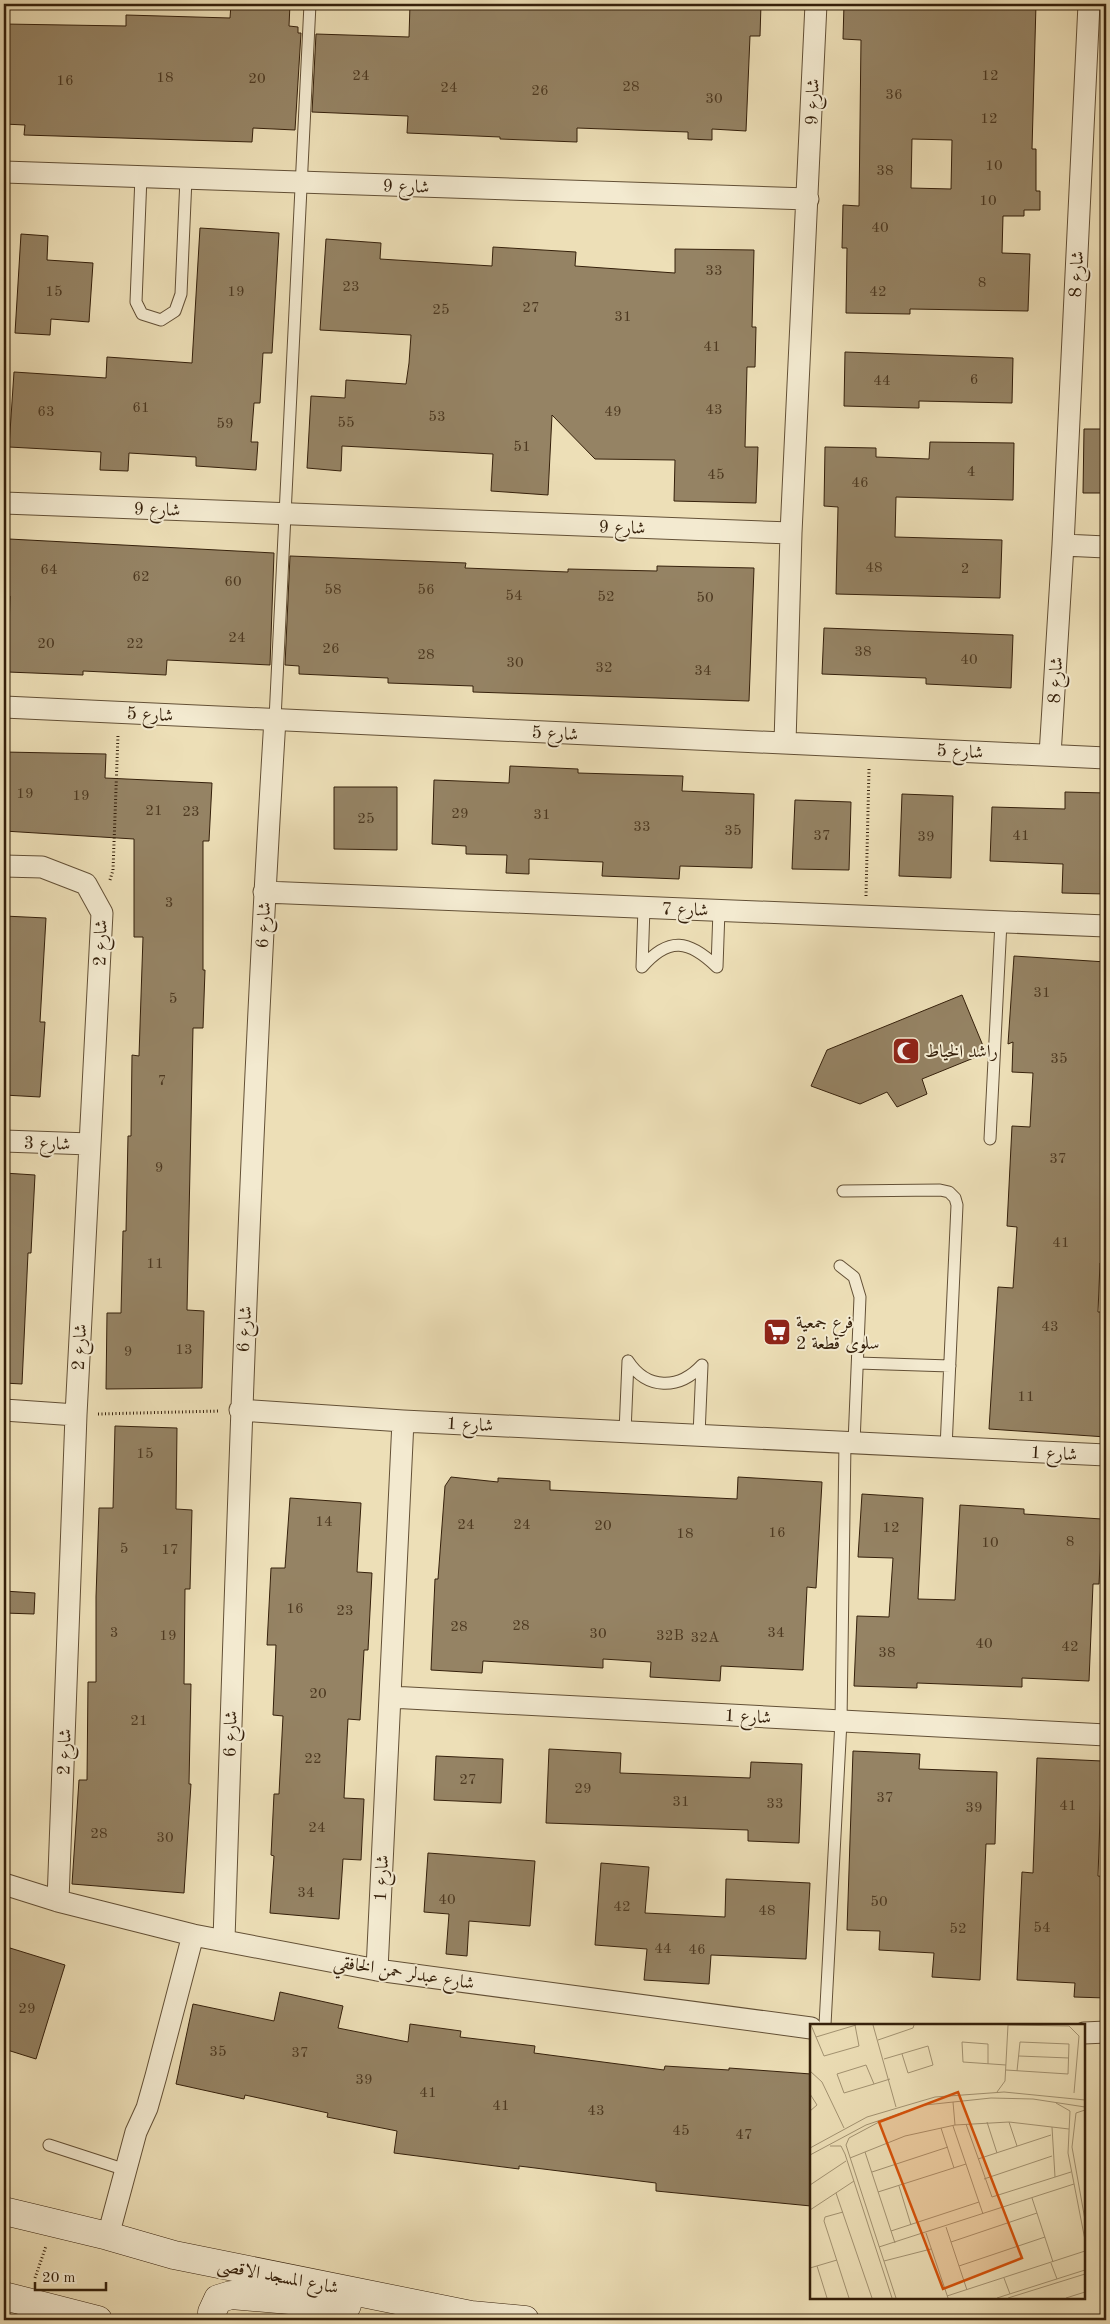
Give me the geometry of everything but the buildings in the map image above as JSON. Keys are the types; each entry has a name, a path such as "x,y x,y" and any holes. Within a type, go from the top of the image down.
{"main road":[{"name":"شارع المسجد الاقصى","path":"4,2211 108,2236 174,2255 471,2315 525,2320"},
{"path":"213,2320 212,2312 218,2299 230,2295 471,2315"},
{"path":"15,2299 98,2320"}],"street":[{"name":"شارع 9","path":"785,743 791,533 816,4"},
{"name":"شارع 8","path":"1050,755 1063,545 1089,4"},
{"name":"شارع 9","path":"4,172 808,199"},
{"name":"شارع 9","path":"4,503 791,533"},
{"path":"1063,545 1106,547"},
{"name":"شارع 5","path":"4,707 1106,758"},
{"name":"شارع 6","path":"224,1940 240,1410 264,892 275,720"},
{"name":"شارع 2","path":"4,866 42,867 86,884 102,913 76,1414 58,1901"},
{"name":"شارع 7","path":"264,892 1106,926"},
{"name":"شارع 3","path":"4,1141 90,1144"},
{"path":"4,1410 76,1414"},
{"name":"شارع 1","path":"240,1410 403,1421 1106,1455"},
{"name":"شارع 1","path":"376,1970 403,1421"},
{"name":"شارع 1","path":"390,1697 1106,1735"},
{"name":"شارع عبدلر حمن الخافقي","path":"4,1884 58,1901 193,1935 376,1970 810,2028"},
{"path":"108,2236 136,2132 147,2108 154,2084 193,1935"},
{"path":"1085,2032 1106,2032"}],"lane":[{"path":"275,720 310,4"},
{"path":"141,176 136,302 142,314 161,320 175,311 181,294 186,178"},
{"path":"644,907 642,967 658,951 674,946 692,947 717,967 719,910"},
{"path":"990,1139 1001,922"},
{"path":"843,1191 940,1190 949,1192 955,1198 957,1204 946,1448"},
{"path":"825,2024 841,1721 850,1442 858,1363 860,1297 858,1285 854,1277 840,1266"},
{"path":"625,1432 628,1361 636,1373 657,1382 679,1382 685,1380 702,1365 700,1435"},
{"path":"858,1363 950,1366"},
{"path":"49,2145 126,2170"}],"path":[{"path":"102,913 113,870 119,712"},
{"path":"865,916 870,747"},
{"path":"76,1414 240,1410"},
{"path":"15,2299 54,2224"}],"place":[{"name":"راشد الخياط","path":"906,1051"},
{"name":"فرع جمعية سلوى قطعة 2","path":"777,1332"}]}
